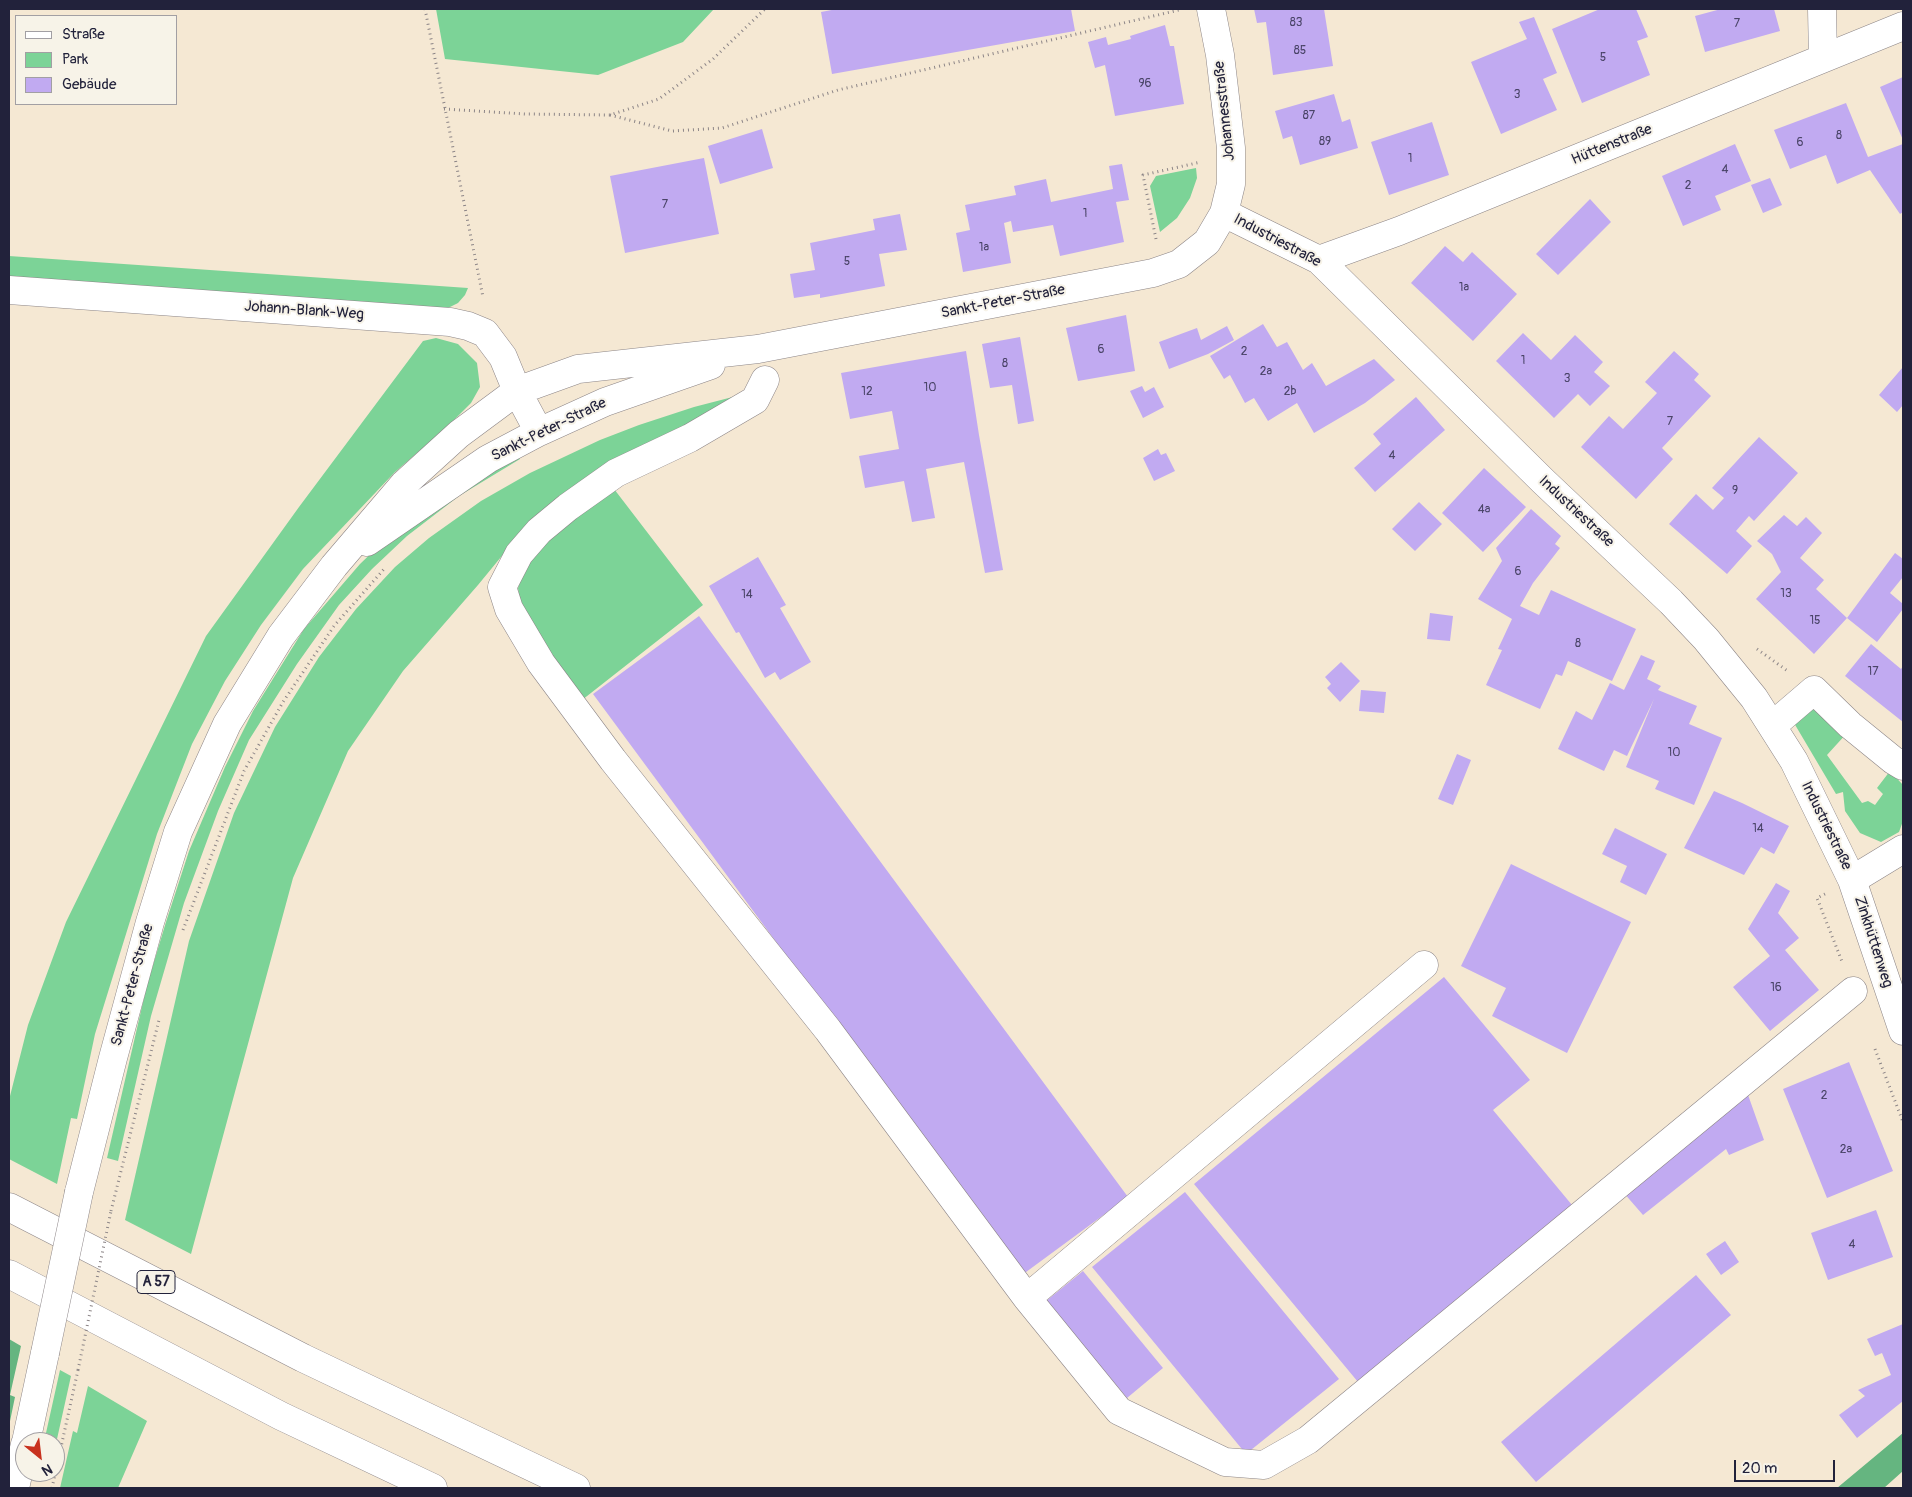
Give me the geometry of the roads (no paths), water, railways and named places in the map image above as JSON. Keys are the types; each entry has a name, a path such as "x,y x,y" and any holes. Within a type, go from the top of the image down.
{"main road":[{"name":"Johannesstraße","path":"1211,9 1220,56 1231,148 1231,184 1224,213"},
{"path":"1822,9 1823,58"},
{"name":"Hüttenstraße","path":"1319,260 1399,231 1903,26"},
{"name":"Industriestraße","path":"1224,213 1319,260 1543,481 1671,602 1706,639 1754,698 1794,760 1852,880"},
{"name":"Sankt-Peter-Straße","path":"27,1432 79,1192 113,1058 178,832 227,724 281,636 334,566 404,484 460,434 517,391 578,369 758,350 1153,273 1179,264 1207,242 1224,213"},
{"name":"Johann-Blank-Weg","path":"9,290 450,322 485,333 503,357 517,391"},
{"name":"Sankt-Peter-Straße","path":"334,566 488,459 539,432 605,402 758,350"},
{"path":"764,380 755,400 690,438 616,473 568,507 539,531 520,554 502,587 506,602 541,663 613,760 828,1030 1027,1298 1118,1411 1225,1462 1264,1465 1308,1440 1853,990"},
{"path":"517,391 539,432"},
{"path":"1772,726 1814,690 1850,725 1903,766"},
{"path":"1852,880 1903,849"},
{"name":"Zinkhüttenweg","path":"1852,880 1903,1031"},
{"path":"1027,1298 1424,965"},
{"name":"A 57","path":"9,1207 303,1358 576,1488"},
{"path":"9,1274 281,1416 433,1488"}]}
